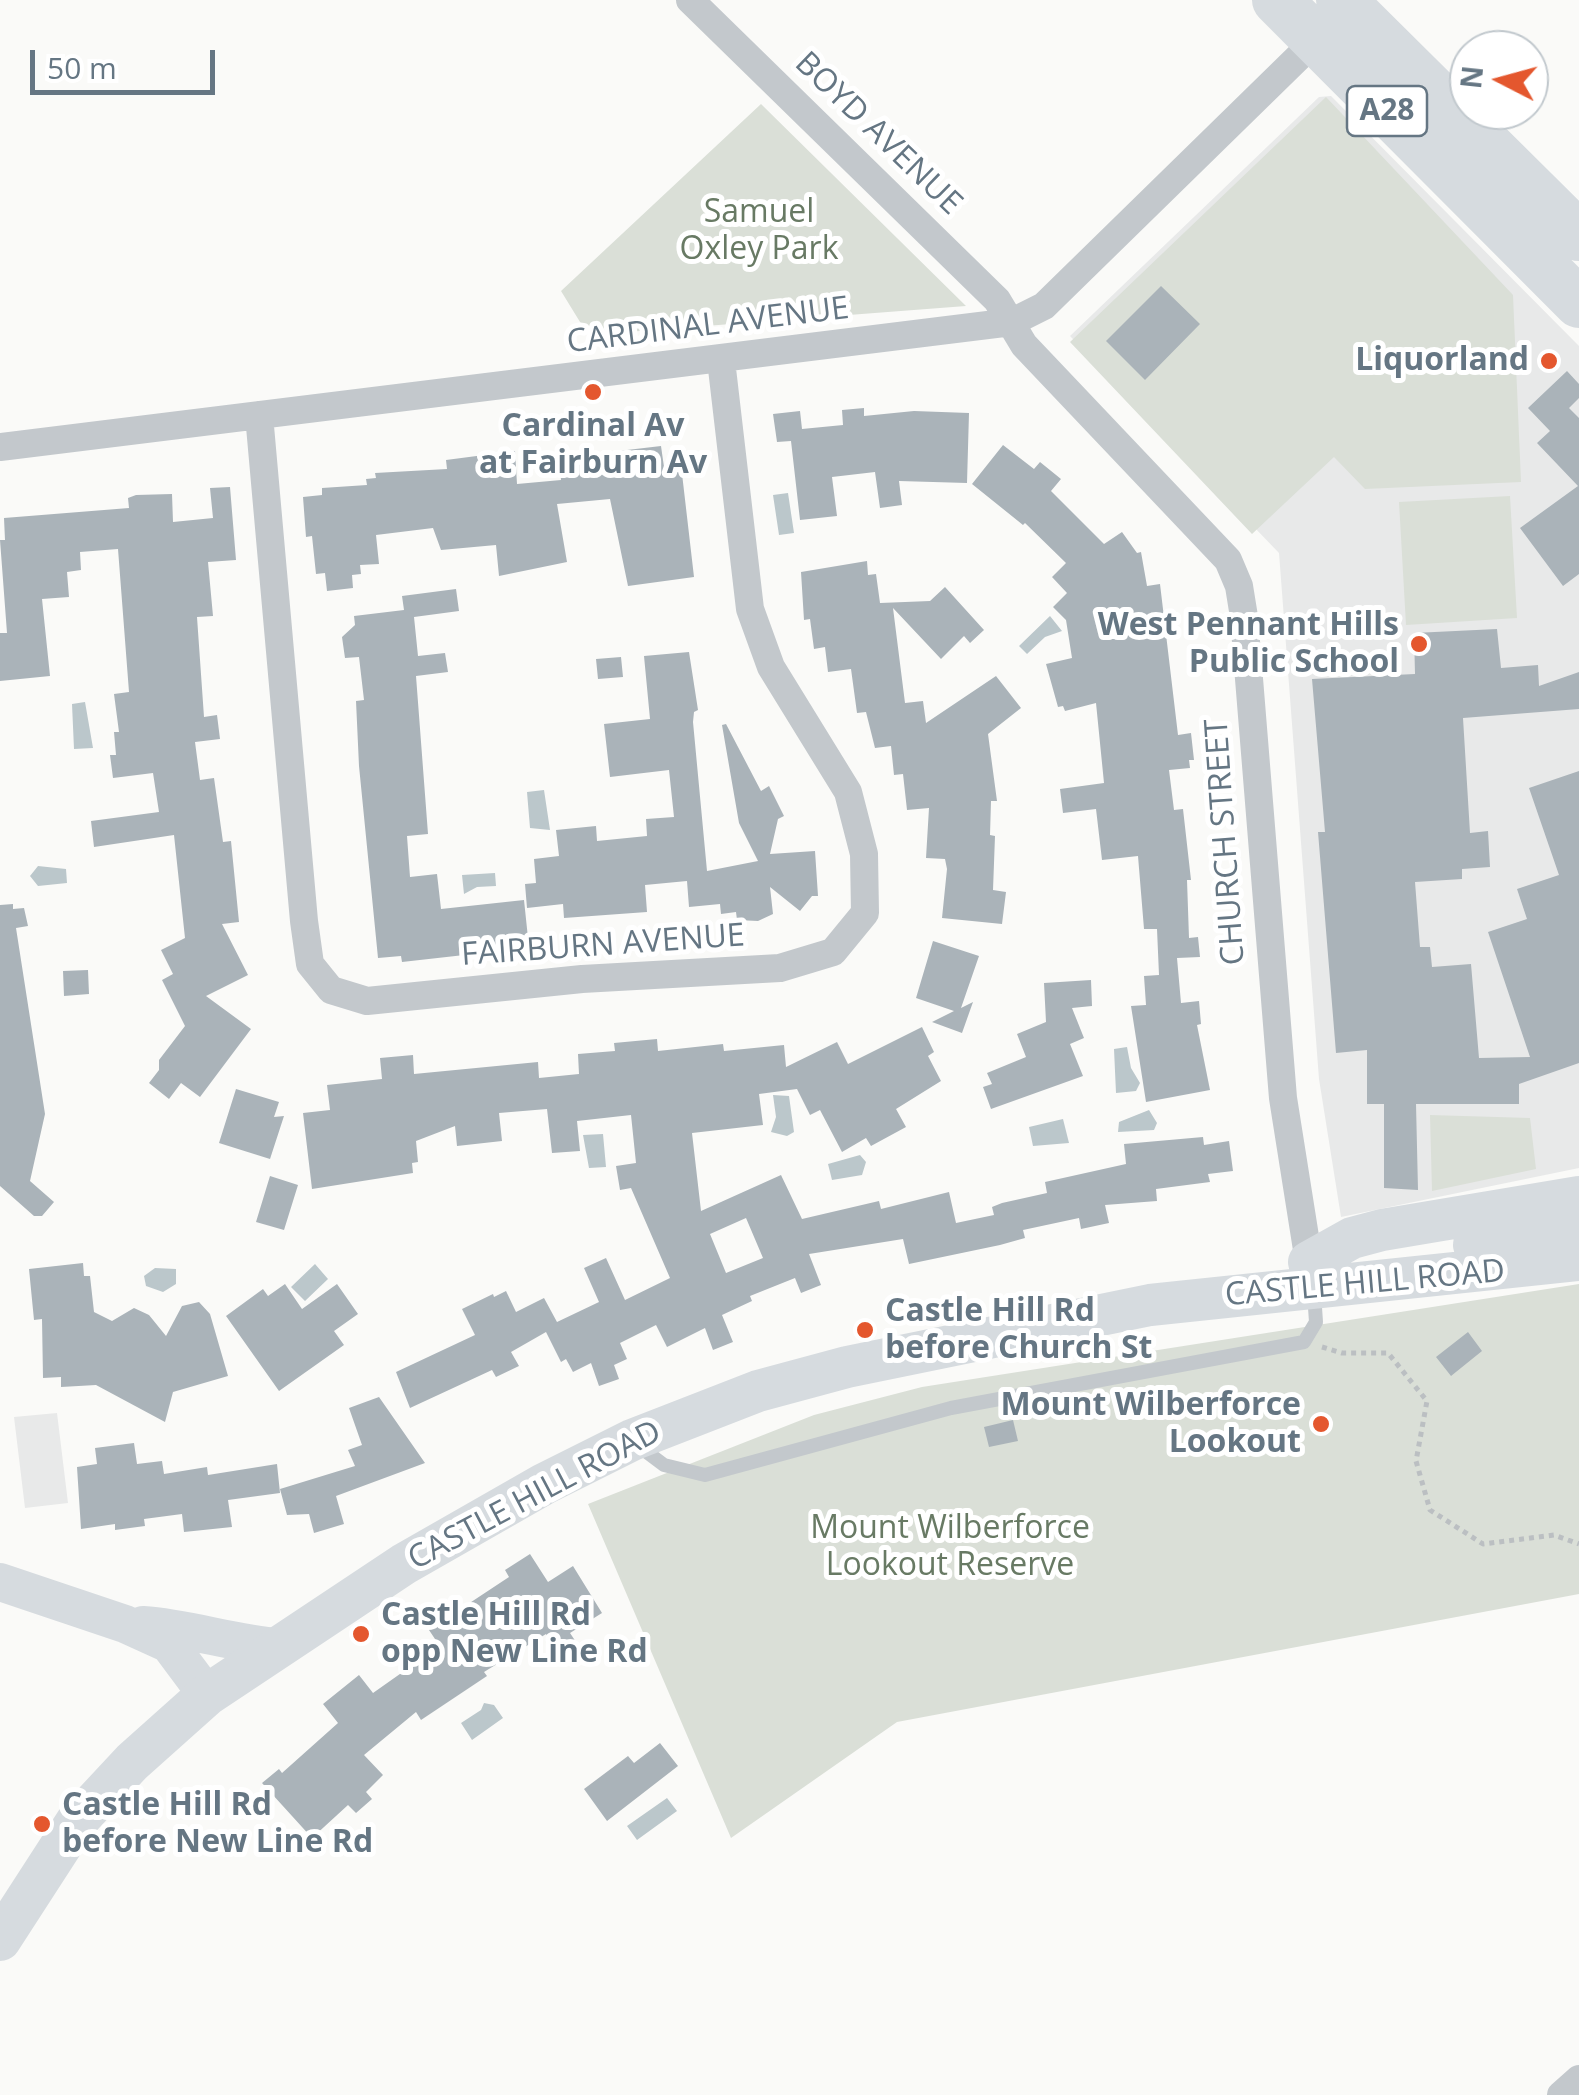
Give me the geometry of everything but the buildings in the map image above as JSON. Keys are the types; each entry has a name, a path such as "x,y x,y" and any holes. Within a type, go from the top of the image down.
{"highway":[{"name":"A28","path":"1276,0 1340,21 1579,236"},
{"name":"A28","path":"1340,21 1579,303"}],"main road":[{"path":"1311,1275 1367,1234 1579,1198"},
{"name":"CASTLE HILL ROAD","path":"0,1940 78,1821 132,1762 207,1696 404,1564 544,1484 632,1440 758,1391 847,1367 1150,1305 1579,1230"},
{"name":"CASTLE HILL ROAD","path":"1311,1275 1579,1260"},
{"path":"0,1582 125,1624 169,1644 207,1696"},
{"path":"125,1624 174,1627 248,1646 280,1647"}],"street":[{"name":"BOYD AVENUE","path":"690,0 997,300 1012,322"},
{"name":"CARDINAL AVENUE","path":"0,448 1012,322 1044,306 1340,21"},
{"name":"CHURCH STREET","path":"1012,322 1029,350 1228,560 1239,586 1279,1062 1311,1275"},
{"name":"FAIRBURN AVENUE","path":"259,415 304,920 310,964 331,990 367,1001 582,979 780,968 834,952 865,913 864,854 848,792 772,667 750,609 721,360"},
{"path":"1561,2095 1579,2080"}],"lane":[{"path":"632,1440 664,1465 705,1475 951,1408 1304,1342 1316,1322 1311,1275"}],"path":[{"path":"1304,1342 1342,1354 1388,1354 1427,1402 1416,1461 1430,1510 1482,1544 1554,1535 1579,1544"}],"shaded area":[{"name":"West Pennant Hills Public School","path":"1331,96 1579,346 1579,1168 1341,1217 1319,1079 1279,553 1070,336 1319,97"},
{"path":"788,493 794,533 779,535 773,495"},
{"path":"1050,616 1062,631 1045,637 1027,654 1019,646"},
{"path":"85,702 93,748 74,749 72,704"},
{"path":"544,790 550,830 530,828 527,792"},
{"path":"38,866 66,869 67,883 38,886 30,876"},
{"path":"495,873 496,886 477,887 464,894 462,875"},
{"path":"1127,1047 1131,1068 1140,1083 1136,1091 1116,1093 1114,1049"},
{"path":"773,1095 789,1096 794,1132 787,1136 771,1132 776,1117"},
{"path":"1149,1110 1157,1123 1154,1130 1118,1132 1119,1122"},
{"path":"1063,1119 1069,1143 1033,1146 1029,1127"},
{"path":"603,1134 606,1167 589,1168 583,1135"},
{"path":"860,1155 866,1162 862,1175 832,1180 828,1164"},
{"path":"315,1264 328,1279 305,1301 291,1287"},
{"path":"155,1268 176,1269 176,1284 163,1292 146,1286 144,1276"},
{"path":"57,1413 68,1503 25,1508 14,1417"},
{"path":"484,1703 494,1705 503,1718 472,1740 461,1723 481,1710"},
{"path":"667,1798 677,1811 637,1840 627,1826"}],"green space":[{"path":"1326,97 1513,295 1521,482 1365,489 1334,457 1252,534 1070,342"},
{"name":"Samuel Oxley Park","path":"761,104 966,306 588,335 561,291"},
{"path":"1510,496 1517,618 1406,625 1399,502"},
{"path":"1430,1115 1530,1118 1536,1169 1432,1191"},
{"name":"Mount Wilberforce Lookout Reserve","path":"1579,1284 1579,1594 897,1722 731,1838 588,1504 814,1415 922,1387"}],"place":[{"name":"Liquorland","path":"1549,361"},
{"name":"Cardinal Av at Fairburn Av","path":"593,392"},
{"name":"West Pennant Hills Public School","path":"1419,644"},
{"name":"Castle Hill Rd before Church St","path":"865,1330"},
{"name":"Mount Wilberforce Lookout","path":"1321,1424"},
{"name":"Castle Hill Rd opp New Line Rd","path":"361,1634"},
{"name":"Castle Hill Rd before New Line Rd","path":"42,1824"}]}
